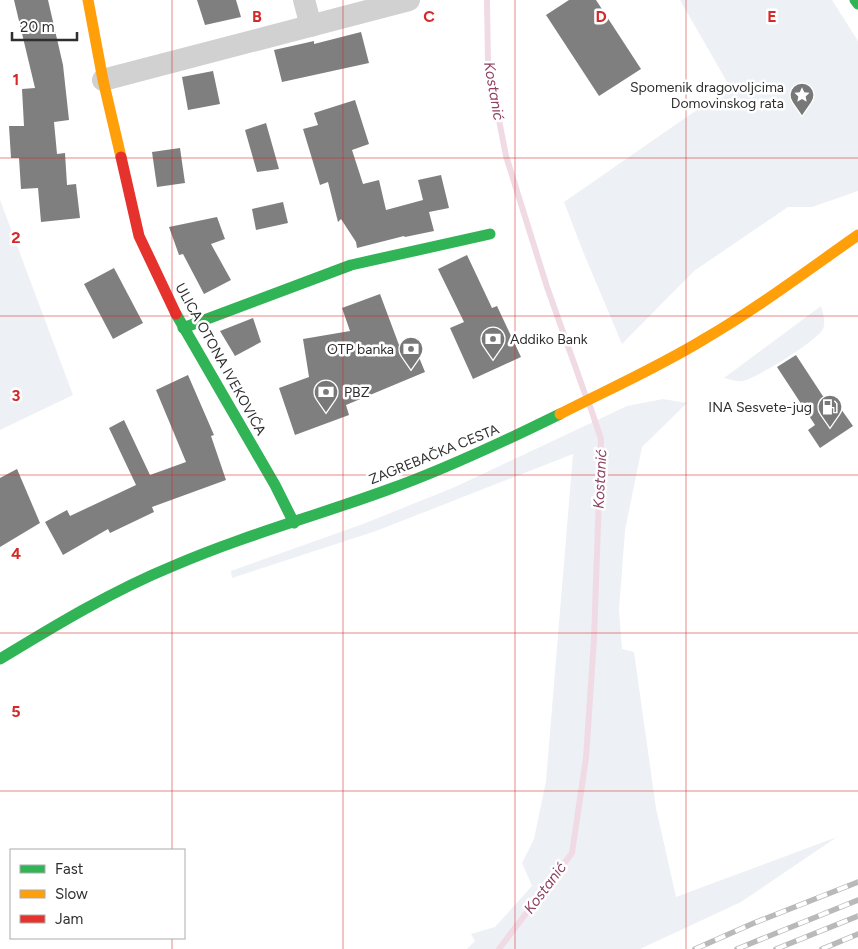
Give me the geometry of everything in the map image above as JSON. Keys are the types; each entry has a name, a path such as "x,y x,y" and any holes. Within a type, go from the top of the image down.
{"main road":[{"name":"ULICA OTONA IVEKOVIĆA","path":"88,0 103,80 139,236 183,328 275,485 294,523"},
{"path":"855,0 858,4"},
{"path":"183,328 351,265 490,234"},
{"name":"ZAGREBAČKA CESTA","path":"0,659 97,601 175,565 224,546 395,488 456,463 614,388 697,344 744,315 858,235"}],"street":[{"path":"304,0 311,26"},
{"path":"103,80 409,0"}],"shaded area":[{"path":"680,0 832,0 858,41 858,191 812,207 788,207 694,271 622,344 564,202 730,87"},
{"path":"0,200 73,395 0,430"},
{"path":"821,306 824,326 810,342 761,373 743,381 724,378"},
{"path":"663,399 687,403 642,447 625,530 619,610 622,649 634,652 656,808 676,897 837,837 741,902 640,949 467,949 475,941 471,934 495,927 532,886 522,863 534,839 546,781 573,454 376,531 232,578 231,571 363,524 455,487 627,406"}],"building":[{"path":"14,0 48,0 63,65 69,120 54,122 57,154 65,153 67,185 76,184 80,218 41,222 38,188 21,189 19,158 11,158 9,126 24,126 22,89 35,88"},
{"path":"197,0 236,0 241,17 205,25"},
{"path":"569,0 596,0 641,69 599,96 546,15"},
{"path":"361,32 369,63 282,82 274,50 314,41 314,44"},
{"path":"213,71 220,104 188,110 182,77"},
{"path":"355,100 369,144 352,150 363,184 379,180 386,210 423,200 418,180 441,175 449,208 429,212 434,231 404,236 357,248 356,242 341,219 338,222 328,182 320,185 303,129 318,125 314,113"},
{"path":"266,123 279,169 257,172 245,130"},
{"path":"180,148 185,183 157,187 152,152"},
{"path":"283,202 288,223 256,230 252,209"},
{"path":"217,217 225,239 211,244 231,280 204,294 183,254 179,255 169,227"},
{"path":"467,255 492,308 497,306 521,357 473,379 450,328 464,322 438,269"},
{"path":"114,268 143,323 113,339 84,284"},
{"path":"380,294 399,345 412,340 425,372 346,405 349,415 295,435 279,388 309,377 303,339 350,331 342,308"},
{"path":"253,318 261,342 235,356 220,331"},
{"path":"796,355 834,413 841,409 853,426 820,448 808,430 815,425 777,367"},
{"path":"188,375 214,435 211,436 226,480 152,507 154,512 110,533 108,529 63,555 45,522 67,510 70,516 136,485 109,428 124,420 150,475 186,462 156,390"},
{"path":"17,469 40,523 0,547 0,478"}],"waterway":[{"name":"Kostanić","path":"487,0 488,64 506,156 547,287 585,394"},
{"name":"Kostanić","path":"499,949 572,853 586,758 594,639 601,439 590,406"}],"railway":[{"path":"695,949 754,923 858,882"},
{"path":"737,949 858,900"},
{"path":"776,949 858,916"},
{"path":"822,949 858,934"}],"traffic: fast":[{"path":"855,0 858,4"},
{"path":"183,328 351,265 490,234"},
{"path":"176,314 275,485 294,523"},
{"path":"0,659 85,609 150,576 226,545 409,482 474,455 560,414"}],"traffic: slow":[{"path":"88,0 103,80 121,157"},
{"path":"560,414 688,349 764,301 858,235"}],"traffic: jam":[{"path":"121,157 139,236 176,314"}],"place":[{"name":"Spomenik dragovoljcima Domovinskog rata","path":"802,116"},
{"name":"Addiko Bank","path":"493,360"},
{"name":"OTP banka","path":"411,370"},
{"name":"PBZ","path":"326,413"},
{"name":"INA Sesvete-jug","path":"830,428"}]}
